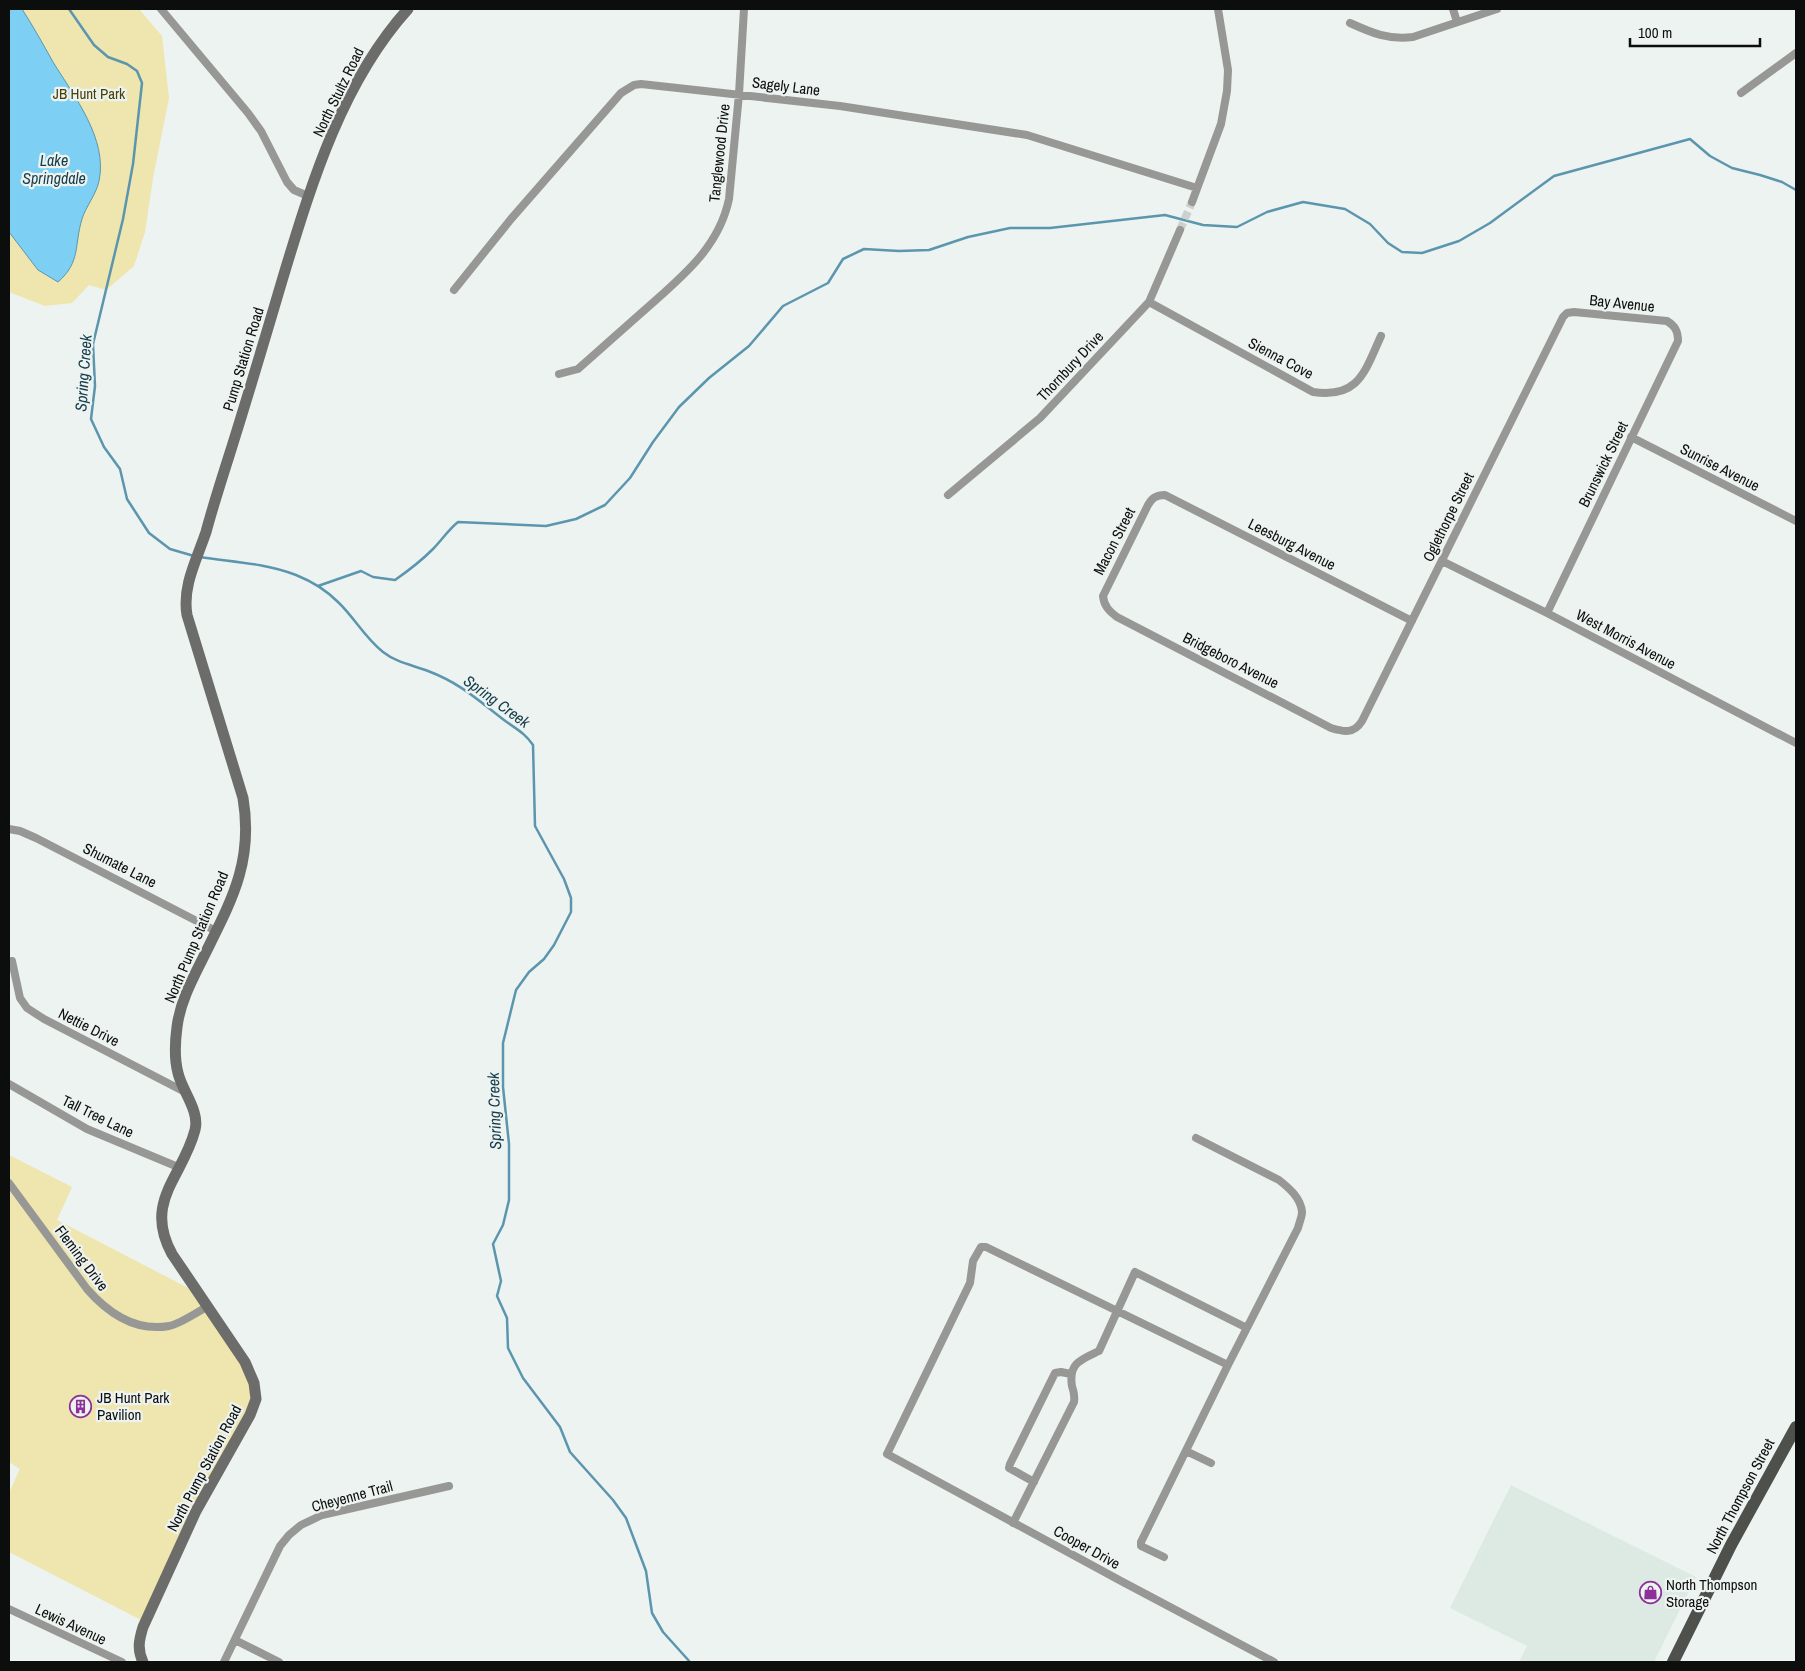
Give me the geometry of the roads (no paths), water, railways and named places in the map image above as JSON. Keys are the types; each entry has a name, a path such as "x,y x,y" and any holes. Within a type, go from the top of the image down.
{"main road":[{"name":"North Thompson Street","path":"1673,1662 1731,1545 1796,1427"}],"street":[{"path":"161,9 248,113 261,131 287,182 294,190 308,196"},
{"name":"North Stultz Road","path":"308,196 350,96 366,65 382,40 408,9"},
{"name":"Tanglewood Drive","path":"559,374 578,369 683,276 713,241 726,214 729,199 739,94 744,9"},
{"path":"1192,202 1221,124 1227,91 1227,63 1218,9"},
{"path":"1453,9 1457,22"},
{"path":"1350,23 1384,37 1402,38 1412,37 1497,9"},
{"path":"1741,93 1796,53"},
{"name":"Sagely Lane","path":"454,290 511,219 621,93 634,85 650,84 840,106 1027,135 1197,188"},
{"name":"Pump Station Road","path":"206,531 308,196"},
{"name":"Thornbury Drive","path":"948,496 1040,418 1148,302 1180,230"},
{"name":"Sienna Cove","path":"1148,302 1314,392 1327,394 1339,392 1352,386 1363,376 1381,336"},
{"name":"Bay Avenue","path":"1567,313 1581,312 1667,321 1674,326"},
{"name":"Oglethorpe Street","path":"1351,732 1358,728 1362,721 1560,322 1567,313"},
{"name":"Brunswick Street","path":"1547,613 1678,341 1678,334 1674,326"},
{"name":"Sunrise Avenue","path":"1631,437 1796,521"},
{"name":"Macon Street","path":"1104,603 1103,596 1110,580 1148,505 1158,495"},
{"name":"Leesburg Avenue","path":"1158,495 1173,498 1412,621"},
{"name":"North Pump Station Road","path":"143,1662 139,1654 139,1640 143,1627 196,1511 250,1415 256,1399 254,1383 245,1362 172,1254 166,1242 162,1225 162,1207 168,1189 190,1145 196,1128 193,1111 178,1074 175,1050 181,1007 189,985 230,904 246,848 246,820 243,798 184,602 186,589 206,531"},
{"name":"West Morris Avenue","path":"1442,562 1547,613 1796,743"},
{"name":"Bridgeboro Avenue","path":"1104,603 1117,617 1331,728 1351,732"},
{"name":"Shumate Lane","path":"9,829 20,831 36,838 216,931"},
{"name":"Nettie Drive","path":"12,961 20,998 27,1008 44,1019 185,1092"},
{"name":"Tall Tree Lane","path":"9,1084 87,1128 178,1167"},
{"path":"1164,1557 1141,1546 1141,1542 1298,1228 1302,1213 1298,1199 1279,1180 1196,1138"},
{"name":"Fleming Drive","path":"9,1183 88,1290 100,1304 120,1318 144,1326 170,1326 207,1306"},
{"name":"Cooper Drive","path":"1117,1311 986,1247 982,1247 973,1261 970,1283 887,1454 1274,1662"},
{"path":"1013,1522 1074,1402 1075,1395 1071,1374 1076,1364 1082,1358 1099,1351 1135,1272 1247,1328"},
{"path":"1117,1311 1228,1365"},
{"path":"1034,1482 1009,1468 1010,1464 1055,1373 1071,1374"},
{"path":"1186,1451 1211,1463"},
{"name":"Cheyenne Trail","path":"224,1662 280,1546 301,1525 322,1515 449,1486"},
{"name":"Lewis Avenue","path":"9,1609 122,1662"},
{"path":"235,1640 279,1662"}],"water":[{"name":"Lake Springdale","path":"9,9 22,9 79,104 94,134 99,149 98,186 82,219 74,260 65,275 58,282 38,270 9,232"}],"waterway":[{"name":"Spring Creek","path":"69,9 94,45 108,57 127,64 137,71 142,83 133,164 123,219 93,344 95,386 91,419 104,447 120,469 127,499 149,533 170,549 194,556"},
{"path":"318,586 361,571 373,577 395,580 436,546 458,522 546,526 576,519 605,505 630,478 653,442 679,407 709,378 749,346 783,306 828,283 843,259 864,249 929,250 968,237 1010,228 1050,228 1165,215 1203,225 1237,227 1267,212 1303,202 1345,209 1370,224 1388,243 1402,252 1422,253 1459,241 1490,223 1554,176 1690,139 1710,156 1732,168 1782,182 1796,190"},
{"name":"Spring Creek","path":"200,557 272,568 296,575 313,583 338,602 383,652 394,659 450,681 520,731 533,745 535,826 564,879 571,898 571,912 554,945 544,959 529,972 516,990 503,1043 503,1087 509,1144 509,1200 503,1225 493,1244 501,1281 497,1296 507,1318 508,1348 523,1378 560,1427 570,1452 613,1500 626,1518 646,1571 652,1613 663,1632 690,1662"}],"tunnel":[{"path":"1180,230 1192,202"}],"place":[{"name":"JB Hunt Park Pavilion","path":"81,1406"},
{"name":"North Thompson Storage","path":"1650,1593"}],"park label":[{"name":"JB Hunt Park","path":"89,93"}]}
